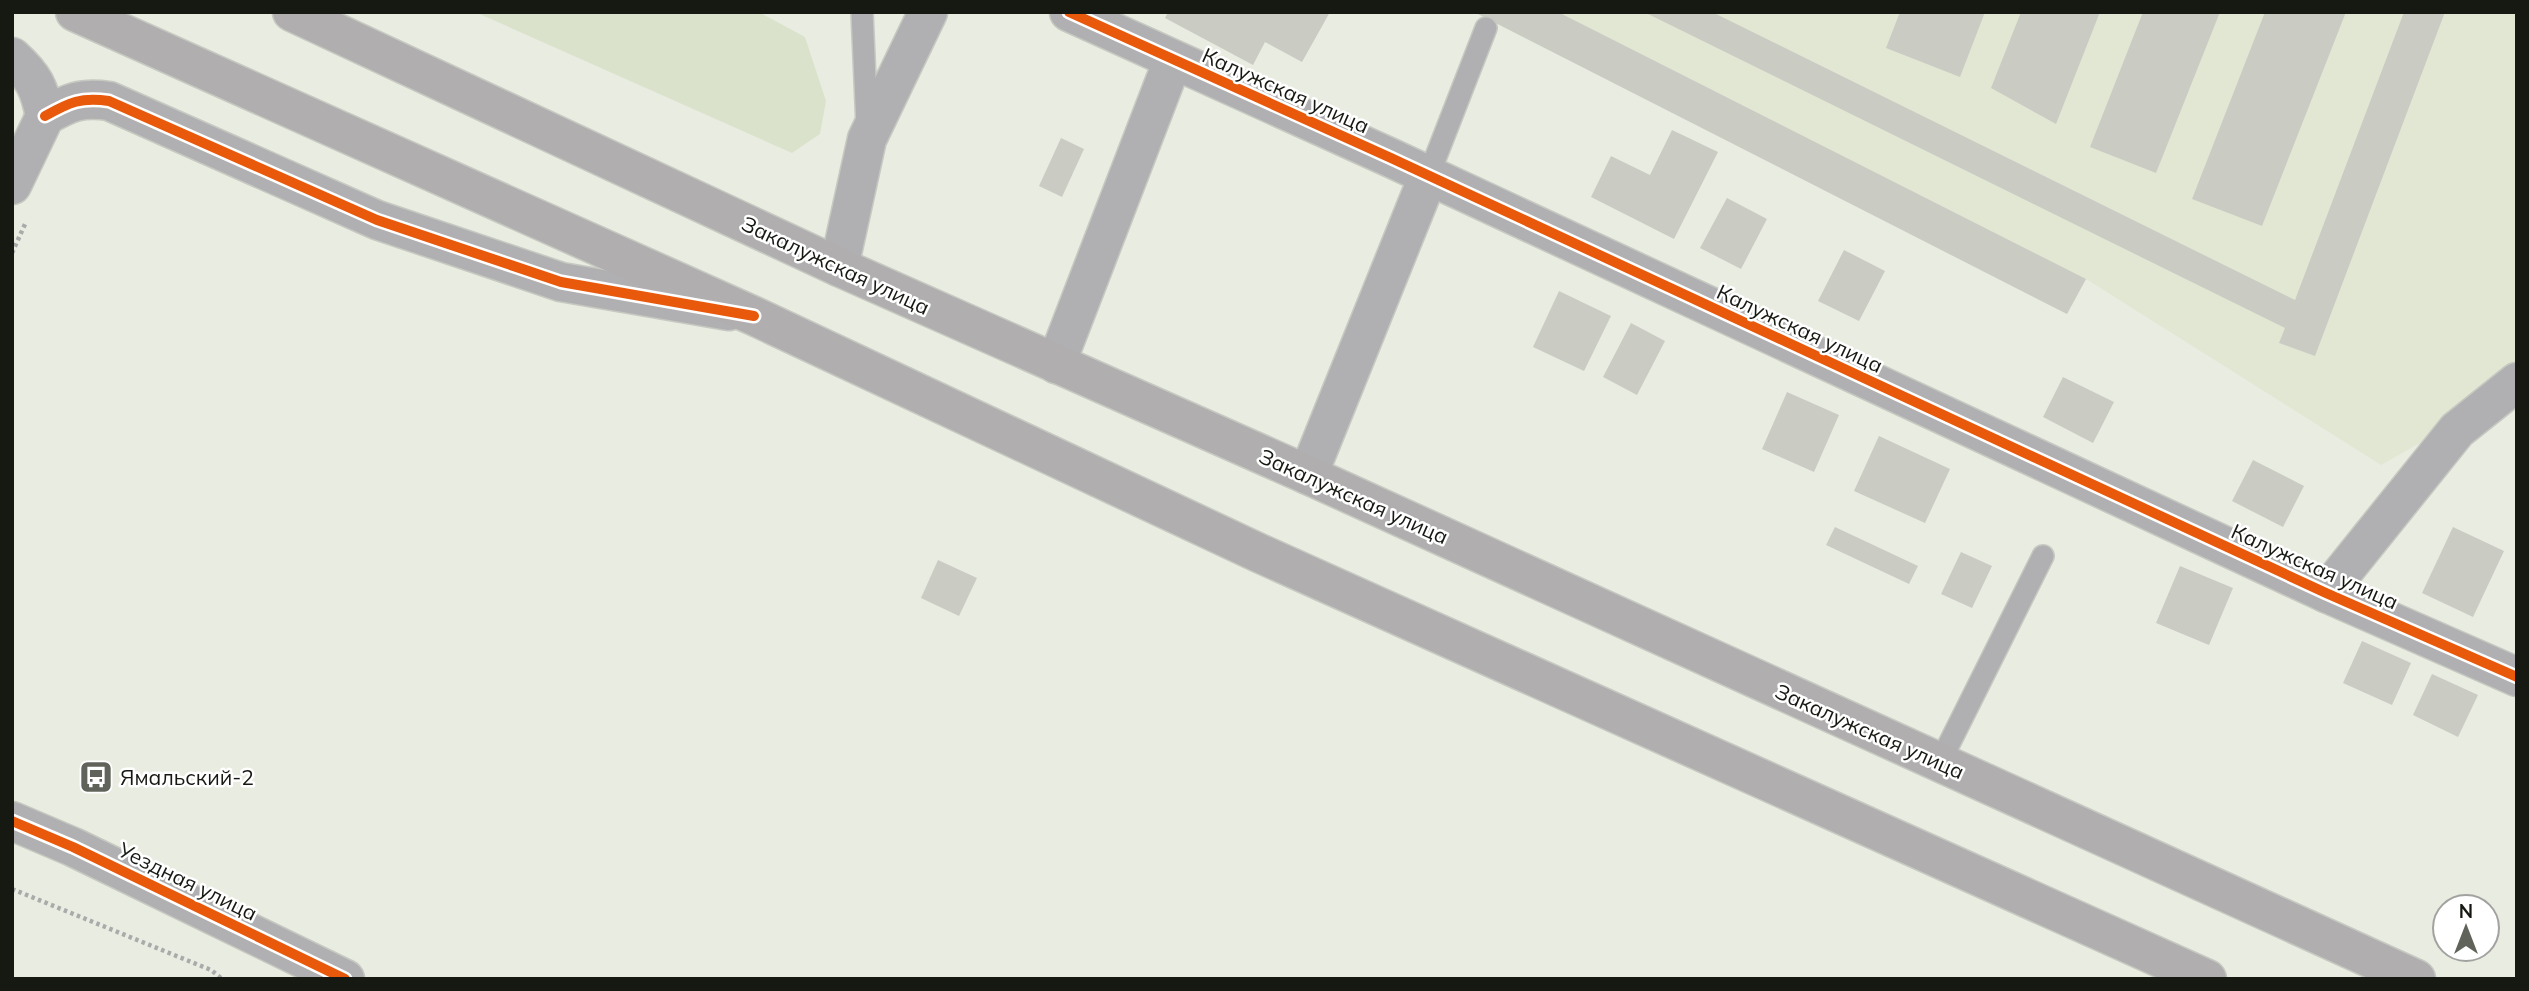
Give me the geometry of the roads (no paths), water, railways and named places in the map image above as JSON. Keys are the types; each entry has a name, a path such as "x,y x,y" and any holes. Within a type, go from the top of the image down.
{"highway":[{"path":"75,12 754,316 1259,553 2207,979"},
{"name":"Закалужская улица","path":"313,16 839,267 1308,475 2416,979"}],"street":[{"path":"839,267 867,139 928,12"},
{"name":"Калужская улица","path":"1069,12 2326,593 2517,677"},
{"path":"12,57 31,75 40,94 45,116"},
{"path":"1056,364 1173,60"},
{"path":"12,185 45,116 67,103 88,98 109,101 377,220 561,282 754,316"},
{"path":"1308,475 1428,177"},
{"path":"2326,593 2457,430 2517,382"},
{"name":"Уездная улица","path":"12,821 73,847 345,979"}],"lane":[{"path":"862,12 867,139"},
{"path":"1428,177 1486,28"},
{"path":"1940,762 2043,556"}],"place":[{"name":"Ямальский-2","path":"96,777"}]}
